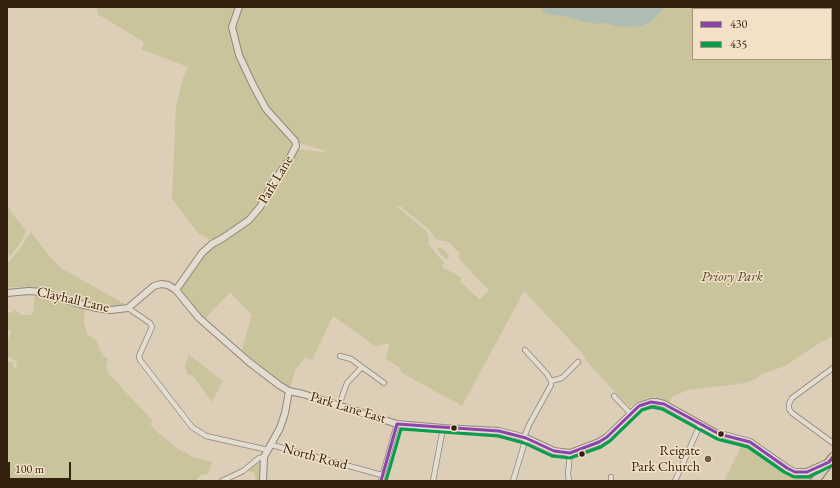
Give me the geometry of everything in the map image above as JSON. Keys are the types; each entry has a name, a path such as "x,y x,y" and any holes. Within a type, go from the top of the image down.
{"main road":[{"path":"815,481 831,459"}],"street":[{"name":"Park Lane","path":"176,290 202,253 212,244 249,220 260,207 296,146 295,141 266,109 252,85 239,55 232,27 239,7"},
{"name":"Clayhall Lane","path":"7,293 29,291 43,292 97,308 111,310 128,308 157,285 168,285 176,290"},
{"name":"Park Lane East","path":"176,290 199,318 249,362 279,386 290,391 397,424 499,431 525,437 554,451 570,454"},
{"name":"North Road","path":"128,308 150,323 152,327 139,356 140,360 192,427 206,436 270,447 382,475"},
{"path":"513,481 529,426 550,388 551,381 547,374 525,350"},
{"path":"340,356 351,359 384,384"},
{"path":"551,381 562,378 578,362"},
{"path":"339,405 347,383 362,367"},
{"path":"833,368 792,398 789,404 789,409 792,413 833,444"},
{"path":"263,481 264,457 285,413 290,391"},
{"path":"614,396 631,414"},
{"path":"569,481 568,474 570,454 603,440 644,404 656,402 664,404 719,434 750,442 795,472 807,472 831,459"},
{"path":"381,481 397,424"},
{"path":"675,481 700,425"},
{"path":"433,481 443,428"},
{"path":"222,481 243,471 259,458 264,457"}],"green space":[{"name":"Priory Park","path":"97,7 833,7 833,336 785,366 762,374 756,379 745,383 688,390 673,396 669,402 655,397 647,398 630,407 589,364 583,354 524,291 462,406 402,373 399,367 386,359 390,343 375,346 333,316 312,360 305,357 295,371 290,388 284,386 242,350 252,315 230,292 205,319 181,290 183,283 212,247 251,222 263,206 297,149 324,152 324,150 299,143 271,112 254,84 246,66 242,66 252,89 267,112 289,136 292,146 281,169 260,202 248,217 213,241 199,234 172,199 176,106 183,78 188,67 141,49 144,42 98,14","holes":["396,206 400,206 430,230 435,239 448,242 460,253 458,257 489,290 480,300 460,281 462,278 442,267 444,263 428,244 429,237 426,231"]},
{"path":"7,203 11,212 26,231 19,245 10,256 7,251"},
{"path":"31,232 49,256 61,268 125,304 114,306 96,305 74,298 63,292 46,288 7,287 7,264"},
{"path":"440,247 450,256 446,260 437,249"},
{"path":"35,293 45,294 85,308 84,323 86,330 88,335 96,340 103,356 108,359 106,367 108,373 153,421 150,424 156,431 178,449 193,457 212,462 208,474 201,475 195,481 7,481 7,361 13,363 13,367 16,368 17,361 7,356 7,343 11,331 7,329 7,312 13,313 13,308 21,315 31,315 33,312"},
{"path":"189,355 223,381 212,402 193,376 187,374 185,365"},
{"path":"733,440 752,447 791,474 797,476 809,475 819,468 822,469 813,481 724,481 741,447 733,443"},
{"path":"257,462 260,463 260,481 256,481 253,472 246,471"}],"shaded area":[{"path":"540,7 664,7 662,11 649,23 641,26 618,27 603,22 597,24 564,16 546,14"}],"transit line":[{"name":"430","path":"381,481 397,424 499,431 526,438 554,451 570,453 599,442 607,437 639,406 651,402 664,404 719,434 750,442 795,472 807,472 829,462 833,457"},
{"name":"435","path":"386,481 401,429 498,436 524,443 552,456 570,458 601,447 610,441 642,410 652,407 662,409 717,439 748,447 784,472 794,477 809,477 833,465"}],"place":[{"name":"Reigate Park Church","path":"708,459"}]}
